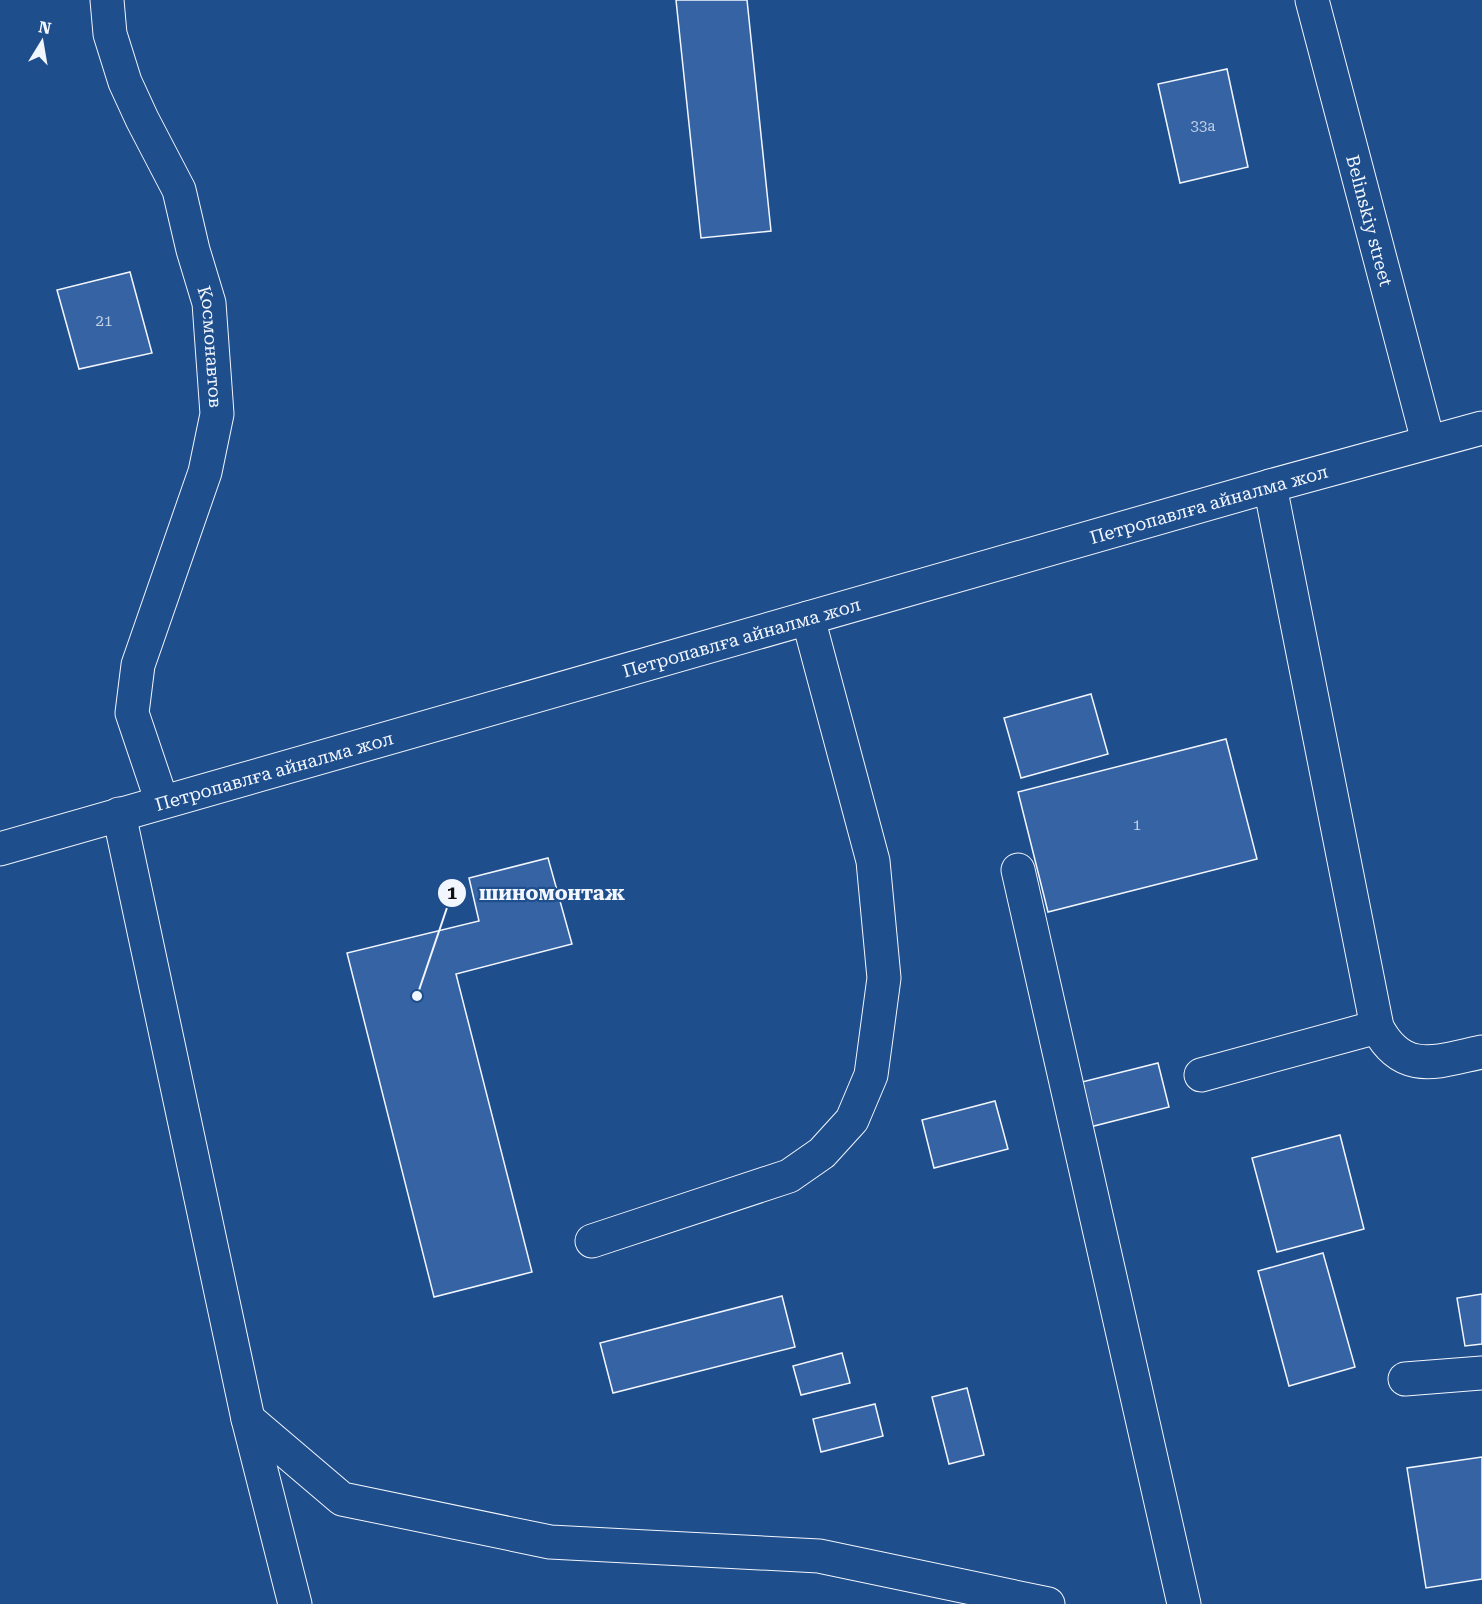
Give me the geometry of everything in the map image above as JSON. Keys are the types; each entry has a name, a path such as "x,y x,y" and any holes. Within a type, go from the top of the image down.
{"main road":[{"name":"Космонавтов","path":"107,0 110,34 125,82 179,190 193,250 209,303 216,414 205,472 138,665 132,712 162,802"},
{"name":"Belinskiy street","path":"1312,0 1428,441"},
{"name":"Петропавлға айналма жол","path":"0,849 1428,441 1482,428"},
{"path":"1270,486 1377,1027 1386,1043 1401,1056 1419,1062 1438,1061 1482,1052"},
{"path":"592,1241 789,1176 822,1154 852,1120 871,1074 884,978 873,861 808,618"},
{"path":"119,814 248,1419 295,1604"},
{"path":"1018,870 1184,1604"},
{"path":"1201,1076 1377,1027"},
{"path":"1405,1380 1482,1373"},
{"path":"248,1419 342,1499 550,1542 819,1556 1048,1604"}],"building":[{"path":"676,0 747,0 771,231 701,238"},
{"path":"1227,69 1248,167 1180,183 1158,84"},
{"path":"130,272 152,353 79,369 57,290"},
{"path":"1091,694 1108,754 1021,778 1004,718"},
{"path":"1226,739 1257,859 1048,912 1018,792"},
{"path":"548,858 572,944 456,974 532,1272 434,1297 347,953 479,921 469,878"},
{"path":"1158,1063 1169,1107 1090,1127 1078,1083"},
{"path":"995,1101 1008,1149 934,1168 922,1120"},
{"path":"1340,1135 1364,1229 1277,1252 1252,1158"},
{"path":"1323,1253 1355,1367 1289,1386 1258,1271"},
{"path":"1482,1294 1482,1344 1465,1346 1457,1298"},
{"path":"782,1296 795,1347 613,1393 600,1343"},
{"path":"842,1353 850,1383 801,1395 793,1366"},
{"path":"967,1388 984,1455 949,1464 932,1397"},
{"path":"875,1404 883,1436 821,1452 813,1419"},
{"path":"1482,1457 1482,1579 1426,1588 1407,1468"}],"place":[{"name":"шиномонтаж","path":"417,996"}]}
